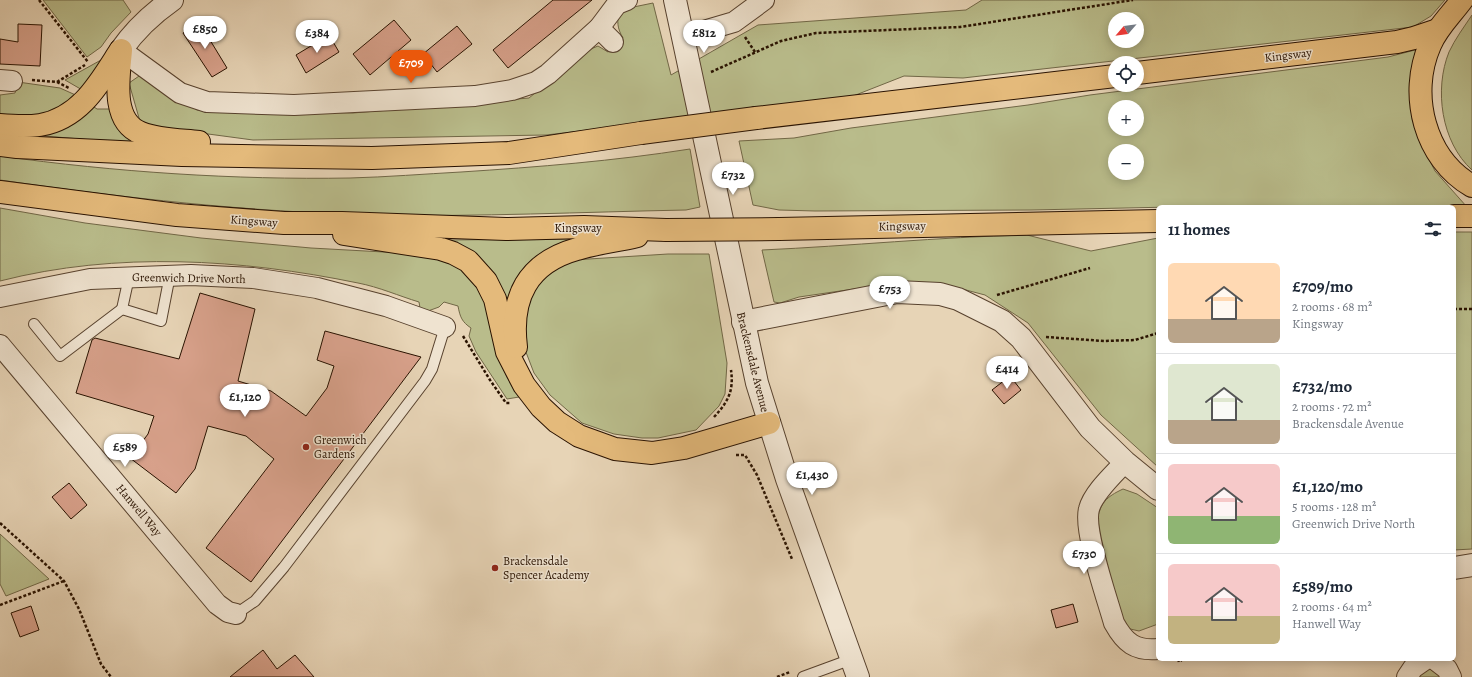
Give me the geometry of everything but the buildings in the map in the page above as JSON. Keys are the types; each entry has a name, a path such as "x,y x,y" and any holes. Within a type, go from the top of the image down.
{"highway":[{"path":"1462,0 1438,30 1430,45 1422,76 1424,120 1430,140 1438,156 1454,173 1472,186"},
{"name":"Kingsway","path":"1144,73 1397,42 1438,30"},
{"path":"0,126 41,124 58,119 73,111 91,94 121,50"},
{"path":"121,50 118,91 121,109 128,123 140,133 169,139 250,147 304,158"},
{"path":"0,145 174,155 304,158 372,158 509,154 641,133 756,118 1108,77"},
{"name":"Kingsway","path":"0,192 177,215 284,223 342,222 506,228 622,228 662,231 1156,221"},
{"path":"1456,216 1472,216"},
{"path":"284,223 441,250 454,253 468,261 486,281 495,299 507,352 532,396 557,422 579,436 615,449 634,453 668,452 769,424"},
{"path":"515,365 515,311 518,298 538,270 551,260 574,250 662,231"}],"street":[{"path":"172,0 145,21 132,34 121,50 180,93 208,102 294,105 487,94 512,90 536,82 606,35 617,4 627,0"},
{"name":"Brackensdale Avenue","path":"674,0 757,383 769,424 855,668"},
{"path":"683,37 734,22 764,0"},
{"name":"Greenwich Drive North","path":"0,297 90,279 170,276 253,278 317,288 386,306 445,327"},
{"path":"743,322 897,292 940,294 968,304 1002,321 1021,338 1090,428 1125,462 1156,487"},
{"name":"Hanwell Way","path":"0,345 217,604 228,612 236,614"},
{"path":"1125,462 1101,489 1089,507 1089,533 1114,623 1119,632 1135,648 1145,650 1156,649"},
{"path":"1456,568 1472,565"},
{"path":"1407,677 1414,668 1423,661"},
{"path":"1437,661 1447,669 1451,677"}],"lane":[{"path":"122,309 161,322 170,276"},
{"path":"34,324 60,356 122,309 129,277"},
{"path":"236,614 255,601 284,567 425,381 432,369 445,327"},
{"path":"803,677 855,668"}],"path":[{"path":"39,0 88,63"},
{"path":"708,74 729,66 755,52 781,41 816,33 960,27 1133,0"},
{"path":"968,304 1090,268"},
{"path":"1456,309 1472,309"},
{"path":"445,327 462,334 490,380 506,402 514,402 532,396"},
{"path":"1021,338 1049,337 1104,341 1135,340 1156,334"},
{"path":"732,455 745,455 758,475 794,565"},
{"path":"0,523 64,581 79,609 100,664 111,677"},
{"path":"0,605 64,581"}],"green space":[{"path":"43,0 123,0 131,12 111,33 101,47 87,57"},
{"path":"982,0 1445,0 1431,16 1413,27 1144,57 1144,56 1108,56 1108,62 963,78 904,76 843,100 546,135 253,140 141,125 129,83 142,74 197,110 353,113 529,98 586,51 598,46 608,52 623,38 618,25 619,10 653,3 671,75 758,25 966,10"},
{"path":"1472,15 1472,170 1461,158 1453,145 1447,130 1443,114 1442,82 1444,67 1449,52"},
{"path":"1415,50 1418,53 1419,139 1435,171 1467,207 1456,207 1456,205 1156,205 1156,207 1031,210 815,211 779,210 753,205 739,141 794,138 851,128 1028,105 1114,92 1144,92 1144,88 1388,57"},
{"path":"101,60 84,91 65,80"},
{"path":"18,82 60,88 80,97 57,113 0,118 0,95 15,93"},
{"path":"91,105 97,109 111,109 139,144 33,135"},
{"path":"690,149 700,207 686,210 453,215 375,215 281,211 93,193 0,180 0,156 131,171 175,174 263,178 350,178 547,166 633,157"},
{"path":"0,208 85,223 201,238 311,248 420,254 446,257 480,282 498,355 507,377 519,397 507,399 476,352 469,336 471,328 465,324 462,319 458,306 444,302 439,307 428,311 420,308 419,302 358,283 269,268 224,264 134,262 89,265 44,271 0,281"},
{"path":"1456,232 1472,232 1472,549 1456,550"},
{"path":"1027,235 1091,251 1156,238 1156,465 1101,415 1028,323 985,295 947,285 888,284 799,297 780,303 774,302 762,250"},
{"path":"570,239 569,244 509,305 445,240"},
{"path":"668,254 709,254 727,363 725,394 719,406 696,430 658,438 642,438 614,434 582,423 550,395 534,373 524,347 522,311 545,273 573,260"},
{"path":"1123,489 1137,494 1156,507 1156,625 1139,631 1126,628 1118,613 1097,522 1102,505 1112,495"},
{"path":"0,534 49,579 6,596 0,584"},
{"path":"1431,668 1443,677 1418,677 1422,671"}],"place":[{"name":"Greenwich Gardens","path":"306,447"},
{"name":"Brackensdale Spencer Academy","path":"495,568"}]}
